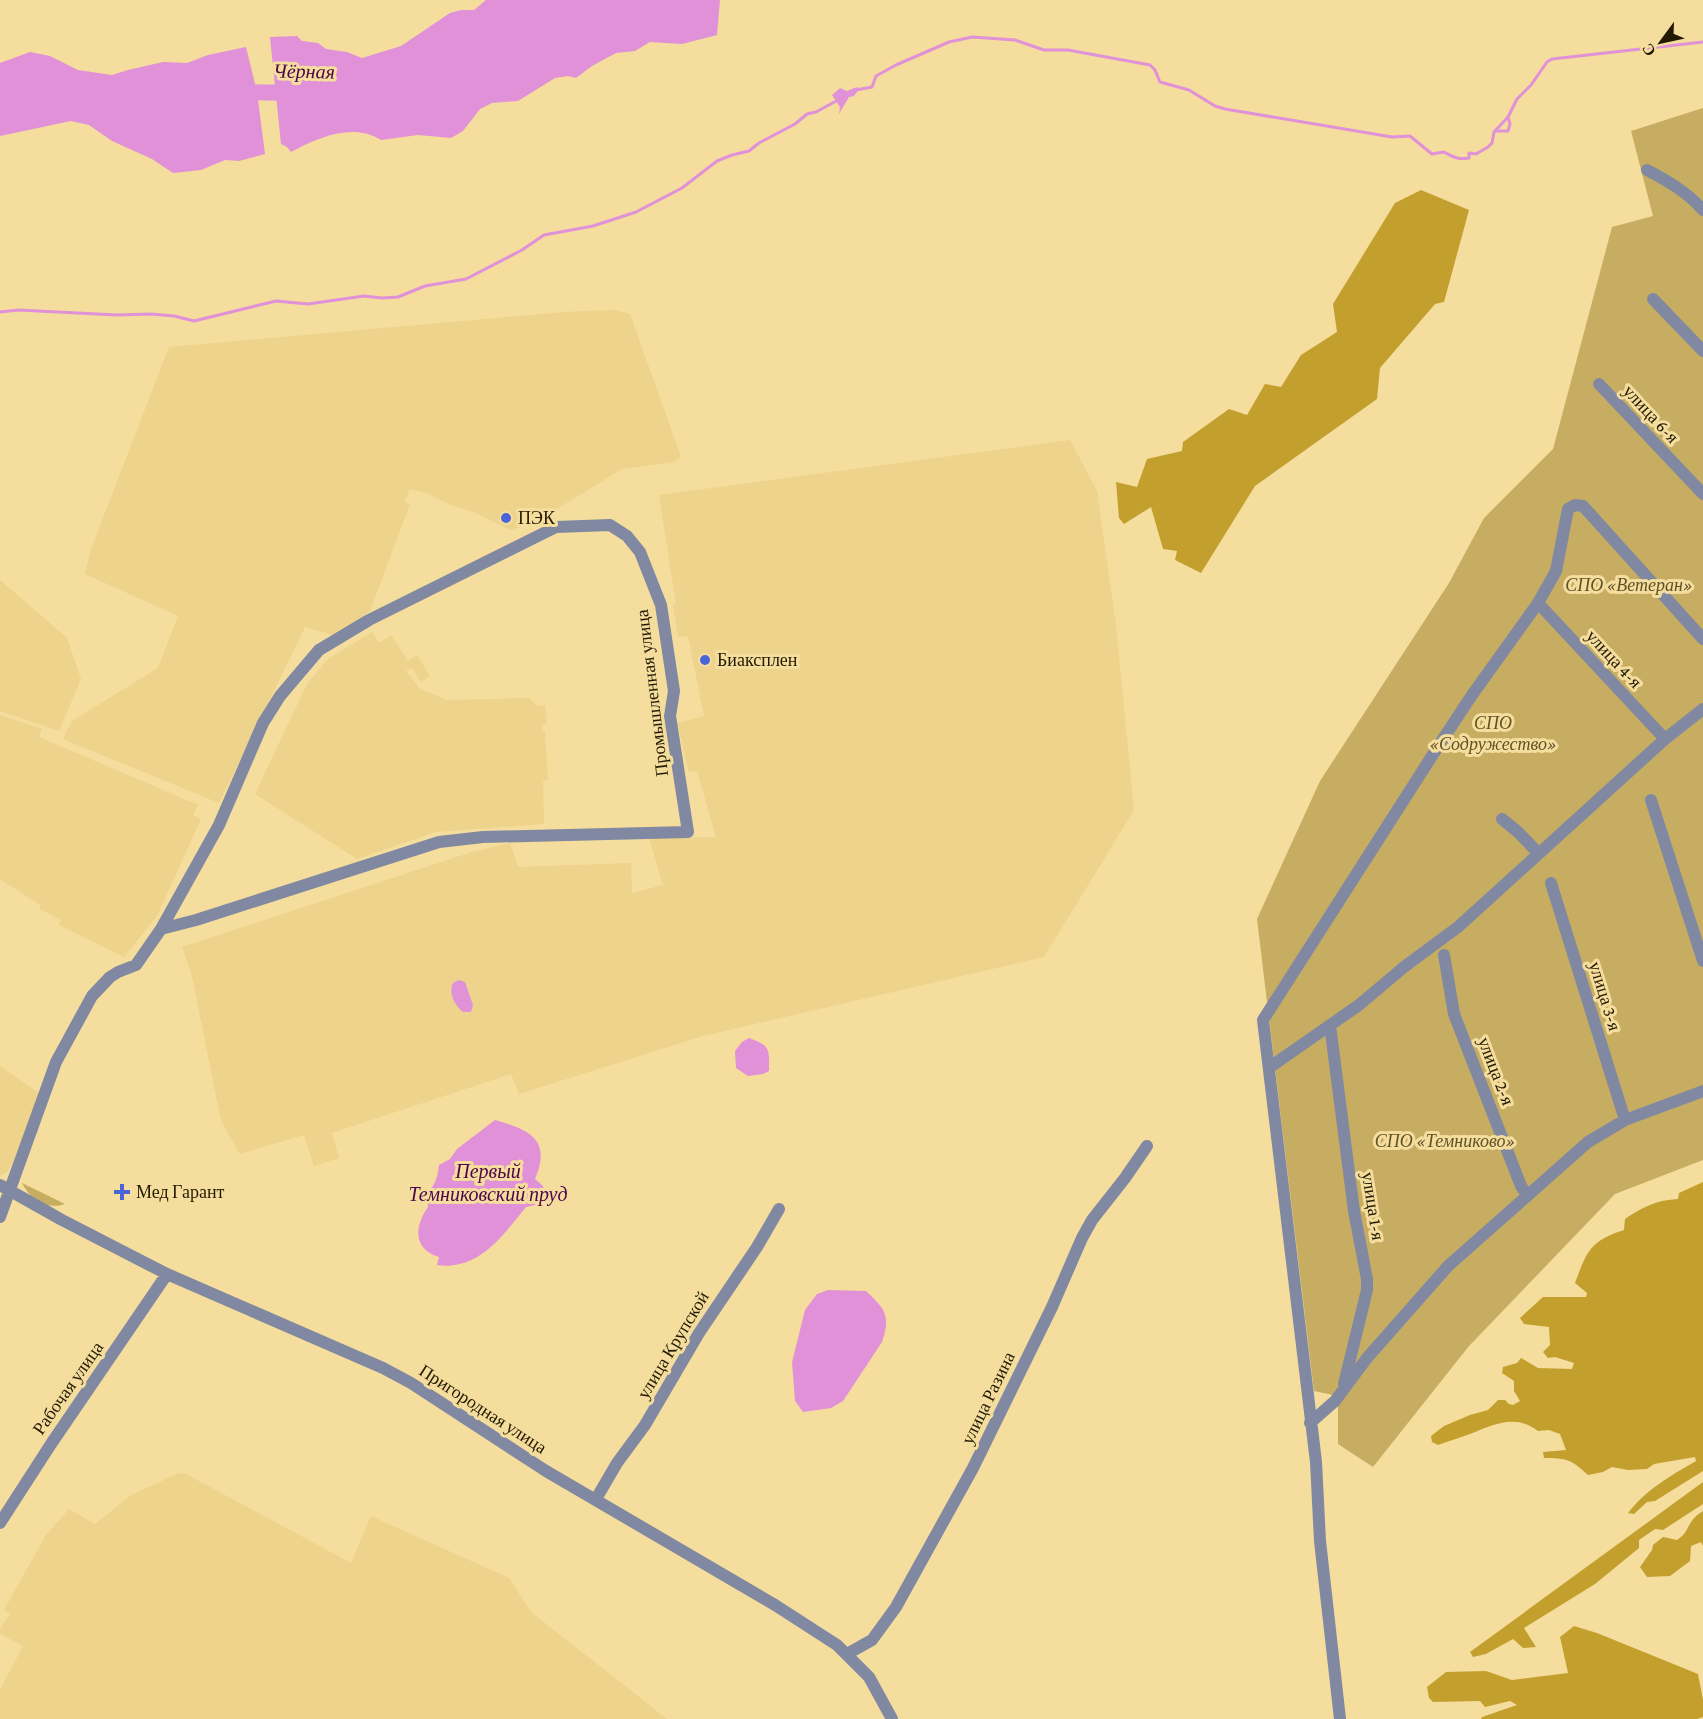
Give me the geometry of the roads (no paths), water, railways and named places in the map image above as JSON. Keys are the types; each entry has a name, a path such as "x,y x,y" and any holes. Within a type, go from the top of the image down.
{"street":[{"path":"1647,170 1671,182 1703,210"},
{"path":"1653,299 1703,351"},
{"name":"улица 6-я","path":"1599,384 1703,494"},
{"path":"1340,1719 1320,1540 1316,1462 1263,1020 1446,735 1538,603 1556,571 1568,510 1575,505 1583,506 1703,639"},
{"name":"Промышленная улица","path":"0,1216 5,1188 56,1062 84,1009 92,996 110,977 136,965 161,929 219,825 271,709 292,679 319,650 369,620 556,527 610,525 633,543 645,561 661,605 674,691 670,716 688,832 483,837 439,842 196,920 161,929"},
{"name":"улица 4-я","path":"1538,603 1665,739"},
{"path":"1270,1067 1330,1025 1458,927 1665,739 1703,709"},
{"path":"1651,800 1703,961"},
{"path":"1502,819 1538,853"},
{"name":"улица 3-я","path":"1551,883 1624,1120"},
{"name":"улица 2-я","path":"1444,956 1454,1014 1521,1186 1527,1196"},
{"name":"улица 1-я","path":"1330,1025 1354,1211 1367,1279 1367,1290 1342,1391"},
{"path":"1310,1423 1335,1401 1367,1358 1448,1266 1588,1142 1624,1120 1703,1091"},
{"name":"улица Разина","path":"847,1653 872,1640 887,1622 973,1468 1052,1307 1087,1229 1147,1146"},
{"name":"Пригородная улица","path":"5,1188 167,1274 383,1368 411,1383 546,1471 775,1605 847,1653 869,1677 892,1719"},
{"name":"улица Крупской","path":"596,1499 617,1463 645,1425 699,1333 757,1248 779,1209"},
{"name":"Рабочая улица","path":"0,1523 167,1274"}],"water":[{"path":"486,0 720,0 717,35 682,44 650,42 635,51 616,53 576,78 568,76 555,78 518,101 492,103 480,109 463,131 451,138 418,135 381,140 359,132 347,132 324,137 291,152 281,144 270,37 297,36 302,41 318,43 326,49 347,52 362,58 401,46 450,13 474,10"},
{"path":"246,47 257,92 265,154 239,161 225,160 201,170 173,173 152,159 112,141 89,125 71,121 0,136 0,63 30,52 50,56 78,70 112,75 163,62 187,63 208,55"},
{"path":"857,87 859,89 854,96 849,97 839,114 840,107 832,95 840,88 847,91"},
{"path":"459,980 465,982 473,1005 471,1012 463,1012 453,999 451,991 453,983"},
{"path":"749,1038 761,1043 767,1049 769,1071 763,1074 748,1076 736,1068 735,1051 742,1042"},
{"name":"Первый Темниковский пруд","path":"495,1120 527,1133 539,1145 540,1165 535,1179 543,1186 545,1197 535,1205 526,1207 499,1239 478,1257 452,1265 437,1265 439,1257 424,1249 418,1236 420,1222 428,1207 426,1193 436,1181 439,1165 450,1159 457,1149"},
{"path":"828,1290 866,1291 885,1313 885,1333 882,1342 843,1401 831,1408 803,1412 795,1401 792,1362 805,1310 817,1294"}],"waterway":[{"path":"856,90 872,87 876,76 949,42 972,37 1015,40 1044,50 1068,50 1150,65 1160,82 1189,90 1215,106 1225,109 1392,137 1410,136 1432,154 1444,152 1456,158 1465,159 1469,158 1469,153 1476,154 1492,143 1494,132 1508,117 1517,99 1552,59 1703,42"},
{"name":"Чёрная","path":"235,92 296,93"},
{"path":"0,312 18,310 117,315 151,314 194,321 276,301 308,304 364,296 398,297 425,286 466,279 522,250 544,235 593,226 636,212 682,188 717,161 749,151 759,143 795,124 807,114 816,112 838,100"},
{"path":"1496,131 1508,131 1510,124 1508,117"}],"place":[{"name":"ПЭК","path":"506,518"},
{"name":"Биаксплен","path":"705,660"},
{"name":"Мед Гарант","path":"122,1192"}],"park label":[{"name":"СПО «Ветеран»","path":"1629,585"},
{"name":"СПО «Содружество»","path":"1493,733"},
{"name":"СПО «Темниково»","path":"1445,1141"}]}
